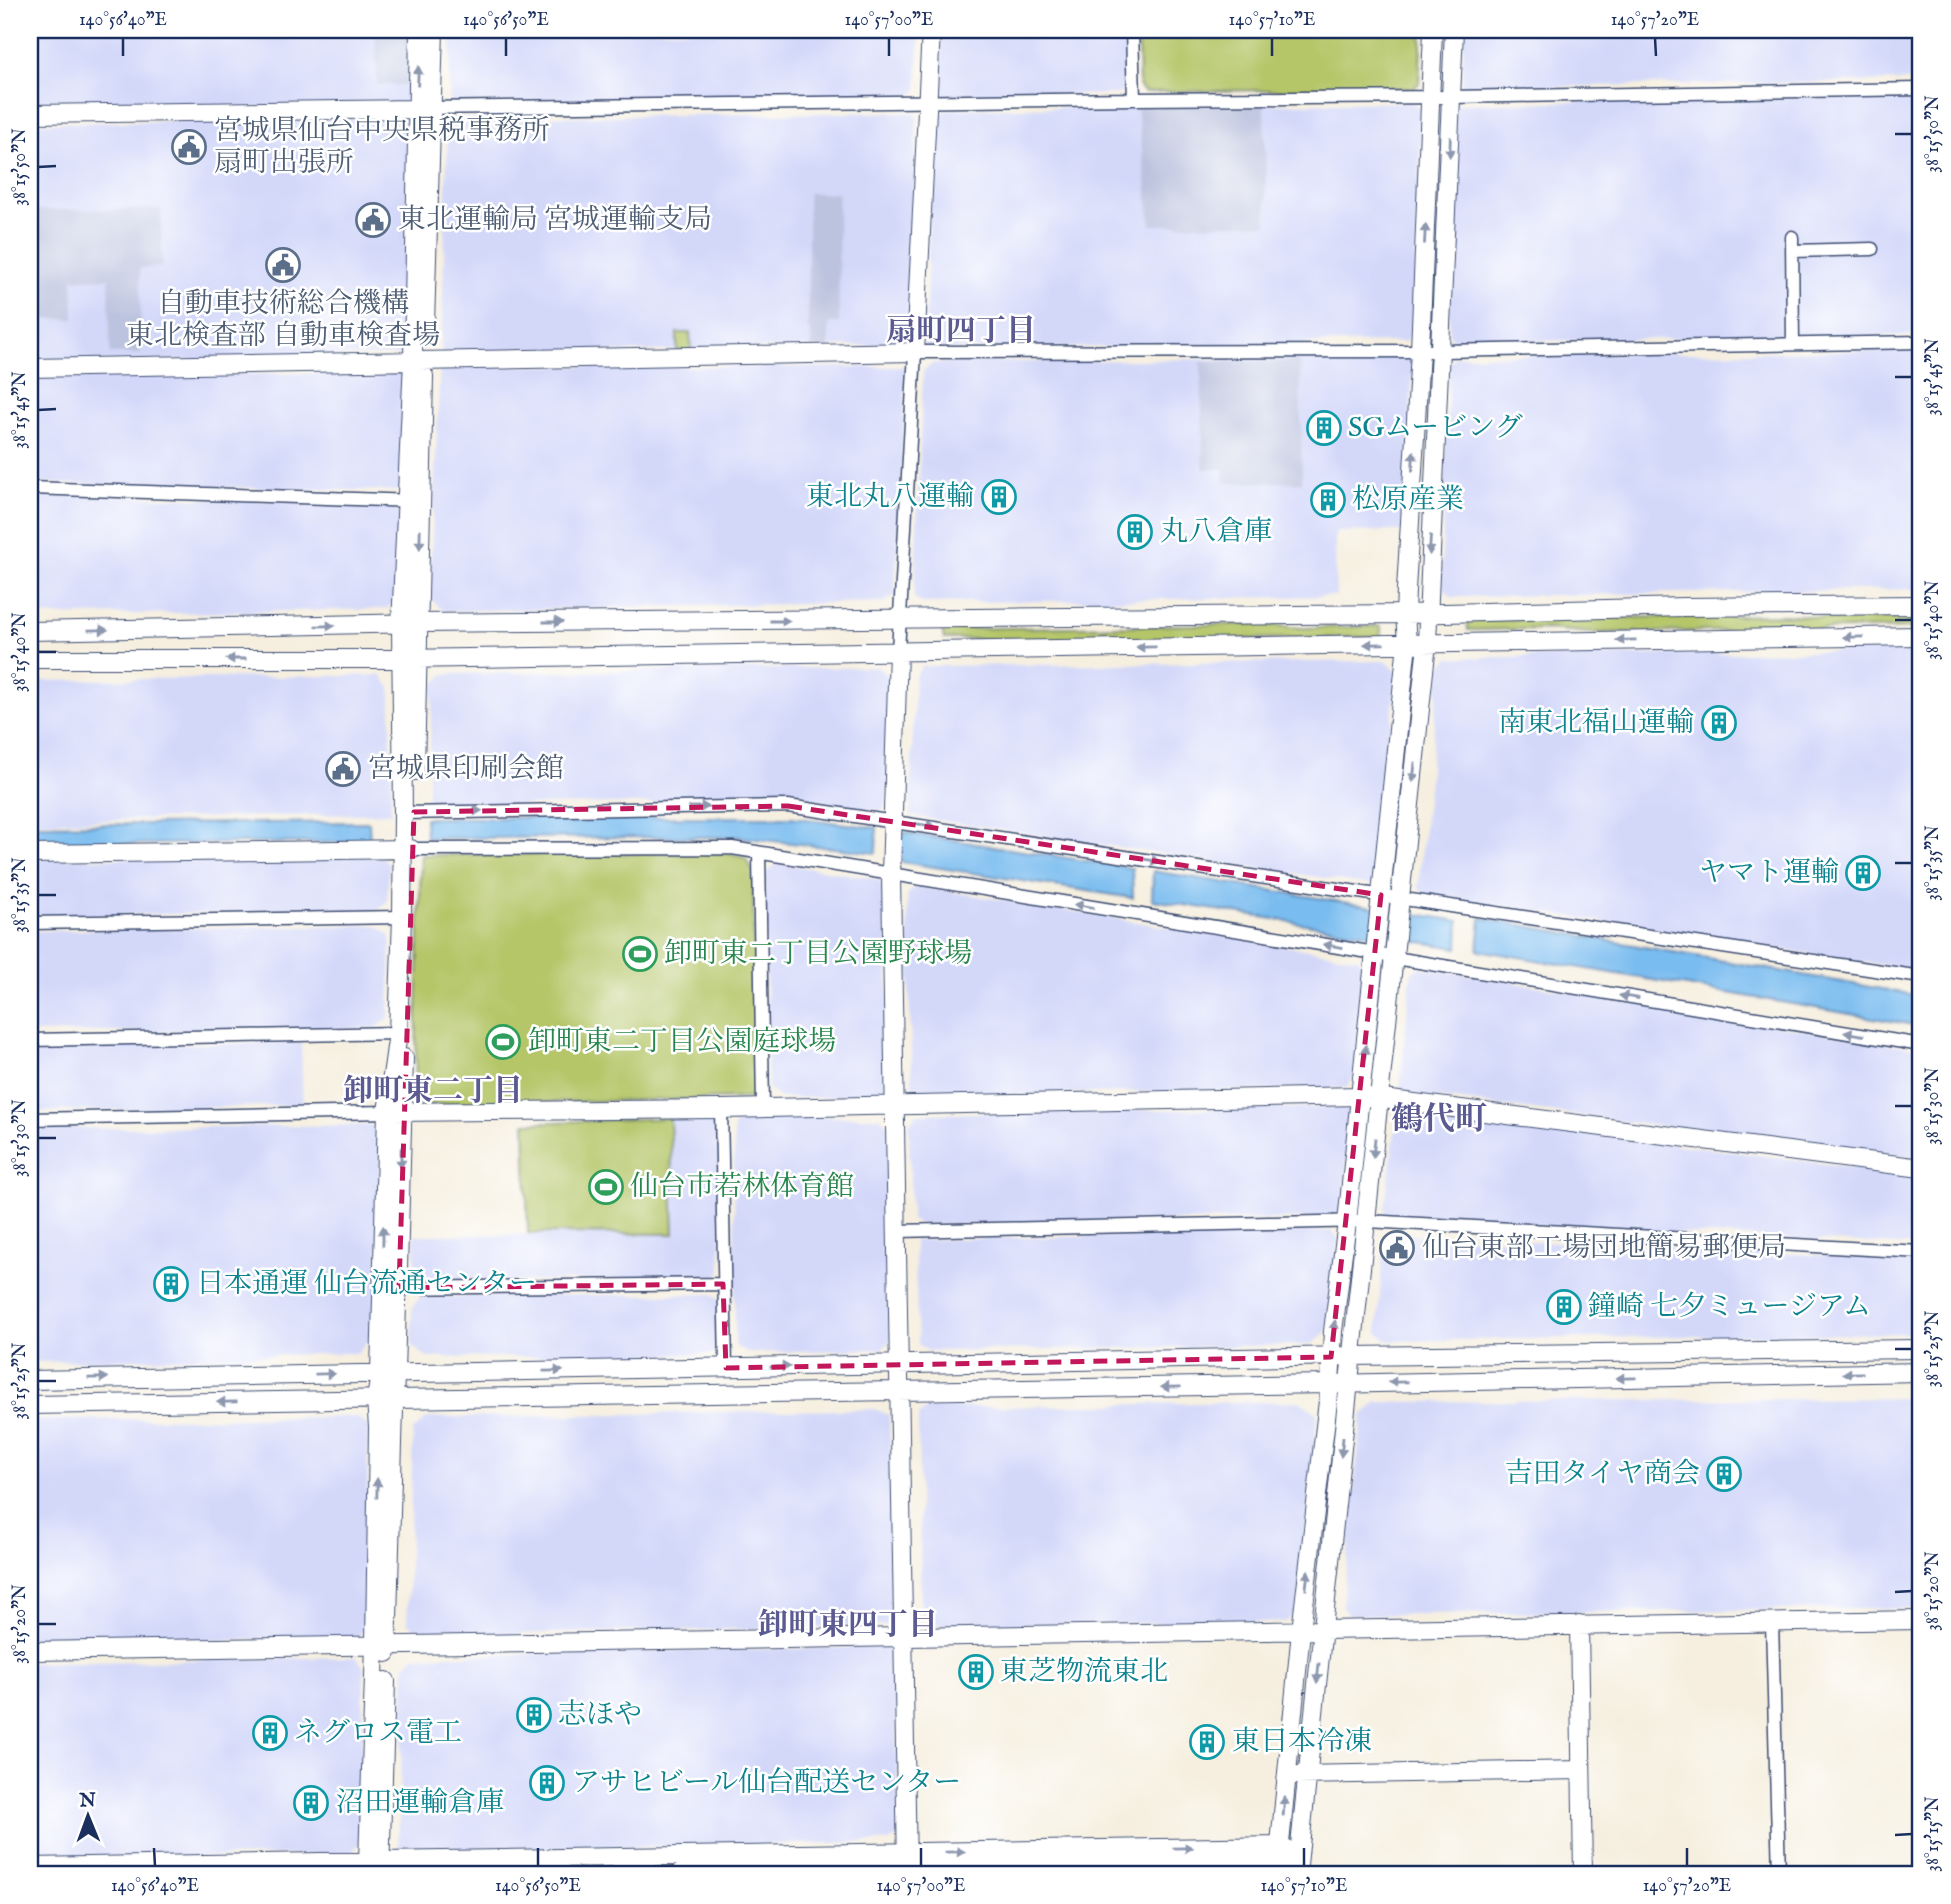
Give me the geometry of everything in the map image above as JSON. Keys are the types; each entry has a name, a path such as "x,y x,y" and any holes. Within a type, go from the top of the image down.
{"street":[{"path":"374,1868 381,1644 378,1427 385,1400 387,1373 394,1112 408,813 410,624 424,108 419,30"},
{"path":"424,108 434,30"},
{"path":"907,1866 891,875 899,620 931,30"},
{"path":"1132,30 1134,99"},
{"path":"1279,1862 1301,1631 1330,1384 1407,643 1405,614 1420,351 1433,30"},
{"path":"30,1867 907,1866 1279,1862 1297,1865 1427,643 1454,30"},
{"path":"30,114 1921,89"},
{"path":"1792,237 1793,343"},
{"path":"1792,251 1872,249"},
{"path":"30,368 915,352 1441,351 1921,342"},
{"path":"30,488 414,501"},
{"path":"30,631 1921,605"},
{"path":"30,659 410,659 1921,636"},
{"path":"408,813 788,806 1921,977"},
{"path":"30,854 732,848 1376,950 1395,958 1921,1045"},
{"path":"387,1373 399,1288 394,1112 407,850"},
{"path":"759,853 763,1108"},
{"path":"30,923 402,917"},
{"path":"30,1040 398,1033"},
{"path":"30,1119 1360,1096 1921,1168"},
{"path":"721,1109 726,1368"},
{"path":"897,1231 1367,1221 1921,1252"},
{"path":"399,1288 723,1284"},
{"path":"30,1380 1351,1356 1921,1349"},
{"path":"30,1405 1921,1372"},
{"path":"30,1651 1921,1620"},
{"path":"1772,1623 1779,1874"},
{"path":"1579,1625 1583,1874"},
{"path":"1287,1776 1581,1770"},
{"path":"679,1874 907,1866 1163,1870 1279,1862"}],"highlighted area":[{"path":"788,806 1381,895 1331,1357 726,1368 723,1284 399,1288 414,812"}],"shaded area":[{"path":"30,30 412,30 409,105 30,110"},
{"path":"375,30 409,30 408,85 377,85"},
{"path":"451,30 920,30 917,91 910,97 449,104"},
{"path":"942,30 1125,30 1126,88 1119,94 949,97 940,93"},
{"path":"1464,30 1921,30 1921,81 1462,88"},
{"path":"1921,94 1921,335 1458,342 1449,335 1455,104"},
{"path":"1411,102 1422,109 1413,333 1405,342 930,350 924,347 934,120 948,109"},
{"path":"1264,105 1267,224 1151,225 1137,107"},
{"path":"910,112 917,115 908,345 441,356 448,118"},
{"path":"408,118 404,355 30,364 30,123"},
{"path":"808,193 838,193 839,323 829,323 829,349 811,349 811,330 808,329"},
{"path":"161,209 162,267 140,268 141,354 110,354 109,278 73,279 74,319 30,319 30,210"},
{"path":"1921,350 1921,589 1452,597 1441,586 1449,363 1456,356"},
{"path":"1405,356 1413,364 1404,531 1335,532 1336,596 922,603 914,598 923,371 933,363"},
{"name":"SGムービング","path":"1300,361 1302,482 1224,483 1224,469 1203,469 1201,362"},
{"path":"440,366 906,367 895,596 884,602 443,611 429,597"},
{"path":"404,372 401,491 30,483 30,377"},
{"path":"30,494 390,504 400,515 397,599 386,609 30,616"},
{"path":"1921,650 1921,971 1424,894 1418,887 1440,668 1449,658"},
{"path":"1387,661 1397,672 1375,881 1371,885 910,816 915,677 922,666"},
{"path":"877,667 893,680 887,801 882,811 813,802 427,806 433,686 444,674"},
{"path":"380,675 391,687 391,813 30,822 30,681"},
{"path":"383,857 389,865 387,902 377,911 30,916 30,859"},
{"path":"778,863 878,879 886,889 890,1086 881,1096 780,1098 768,1089 765,874"},
{"path":"916,886 1358,958 1364,967 1354,1077 1346,1088 925,1096 912,1088 907,895"},
{"path":"376,925 391,936 389,1018 376,1028 30,1033 30,931"},
{"path":"1420,967 1915,1048 1921,1056 1921,1155 1918,1158 1405,1094 1400,1086 1411,973"},
{"path":"301,1042 303,1105 30,1112 30,1047"},
{"path":"1344,1107 1352,1114 1341,1212 1335,1218 920,1225 911,1220 909,1124 916,1114"},
{"path":"1402,1110 1916,1175 1921,1181 1921,1243 1918,1246 1390,1218 1384,1213 1397,1116"},
{"path":"743,1116 880,1117 889,1125 892,1339 882,1349 747,1353 735,1346 734,1126"},
{"path":"714,1117 720,1124 721,1271 715,1278 422,1283 416,1280 414,1235 673,1234 670,1118"},
{"path":"374,1125 381,1133 376,1332 357,1353 30,1362 30,1129"},
{"path":"1331,1231 1338,1238 1327,1331 1311,1345 928,1351 918,1344 914,1240"},
{"path":"1388,1234 1921,1260 1921,1330 1917,1333 1387,1341 1377,1332 1384,1240"},
{"path":"712,1294 721,1299 722,1346 716,1354 428,1358 412,1346 412,1307 420,1297"},
{"path":"1921,1398 1921,1608 1348,1615 1342,1607 1362,1415 1377,1402"},
{"path":"1299,1401 1317,1413 1297,1612 1286,1622 929,1625 921,1614 918,1416 928,1408"},
{"path":"875,1409 889,1415 894,1617 886,1626 423,1636 407,1622 413,1431 427,1418"},
{"path":"357,1417 368,1426 366,1627 357,1638 30,1643 30,1420"},
{"path":"888,1647 895,1653 899,1836 889,1842 403,1851 398,1845 405,1666 414,1656"},
{"path":"357,1657 364,1668 360,1843 350,1854 30,1861 30,1663"}],"green space":[{"path":"1138,30 1422,30 1419,83 1414,88 1145,92 1139,87"},
{"path":"677,333 690,333 691,351 677,351"},
{"path":"1796,615 1843,620 1921,617 1921,628 1592,633 1548,629 1468,630 1467,620"},
{"path":"1258,624 1303,628 1381,626 1381,637 1035,642 944,639 942,629"},
{"path":"731,853 745,858 753,871 755,1090 751,1098 421,1105 415,1097 421,855"},
{"path":"670,1118 674,1234 528,1233 525,1123"}],"water":[{"path":"791,817 877,828 876,853 738,837 426,838 425,818"},
{"path":"369,822 370,842 30,845 30,825"},
{"path":"901,832 1132,868 1133,898 901,862"},
{"path":"1153,871 1459,921 1458,948 1152,900"},
{"path":"1481,918 1921,996 1920,1026 1478,950"}],"place":[{"name":"宮城県仙台中央県税事務所 扇町出張所","path":"189,147"},
{"name":"東北運輸局 宮城運輸支局","path":"373,220"},
{"name":"自動車技術総合機構 東北検査部 自動車検査場","path":"283,265"},
{"name":"SGムービング","path":"1324,428"},
{"name":"東北丸八運輸","path":"999,497"},
{"name":"松原産業","path":"1328,500"},
{"name":"丸八倉庫","path":"1135,532"},
{"name":"南東北福山運輸","path":"1719,723"},
{"name":"宮城県印刷会館","path":"343,769"},
{"name":"ヤマト運輸","path":"1863,873"},
{"name":"卸町東二丁目公園野球場","path":"640,954"},
{"name":"卸町東二丁目公園庭球場","path":"503,1042"},
{"name":"仙台市若林体育館","path":"606,1187"},
{"name":"仙台東部工場団地簡易郵便局","path":"1397,1248"},
{"name":"日本通運 仙台流通センター","path":"171,1284"},
{"name":"鐘崎 七夕ミュージアム","path":"1564,1307"},
{"name":"吉田タイヤ商会","path":"1724,1474"},
{"name":"東芝物流東北","path":"976,1672"},
{"name":"志ほや","path":"534,1715"},
{"name":"ネグロス電工","path":"270,1733"},
{"name":"東日本冷凍","path":"1207,1742"},
{"name":"アサヒビール仙台配送センター","path":"547,1783"},
{"name":"沼田運輸倉庫","path":"311,1803"}],"district":[{"name":"扇町四丁目","path":"961,332"},
{"name":"卸町東二丁目","path":"433,1092"},
{"name":"鶴代町","path":"1439,1120"},
{"name":"卸町東四丁目","path":"848,1626"}]}
